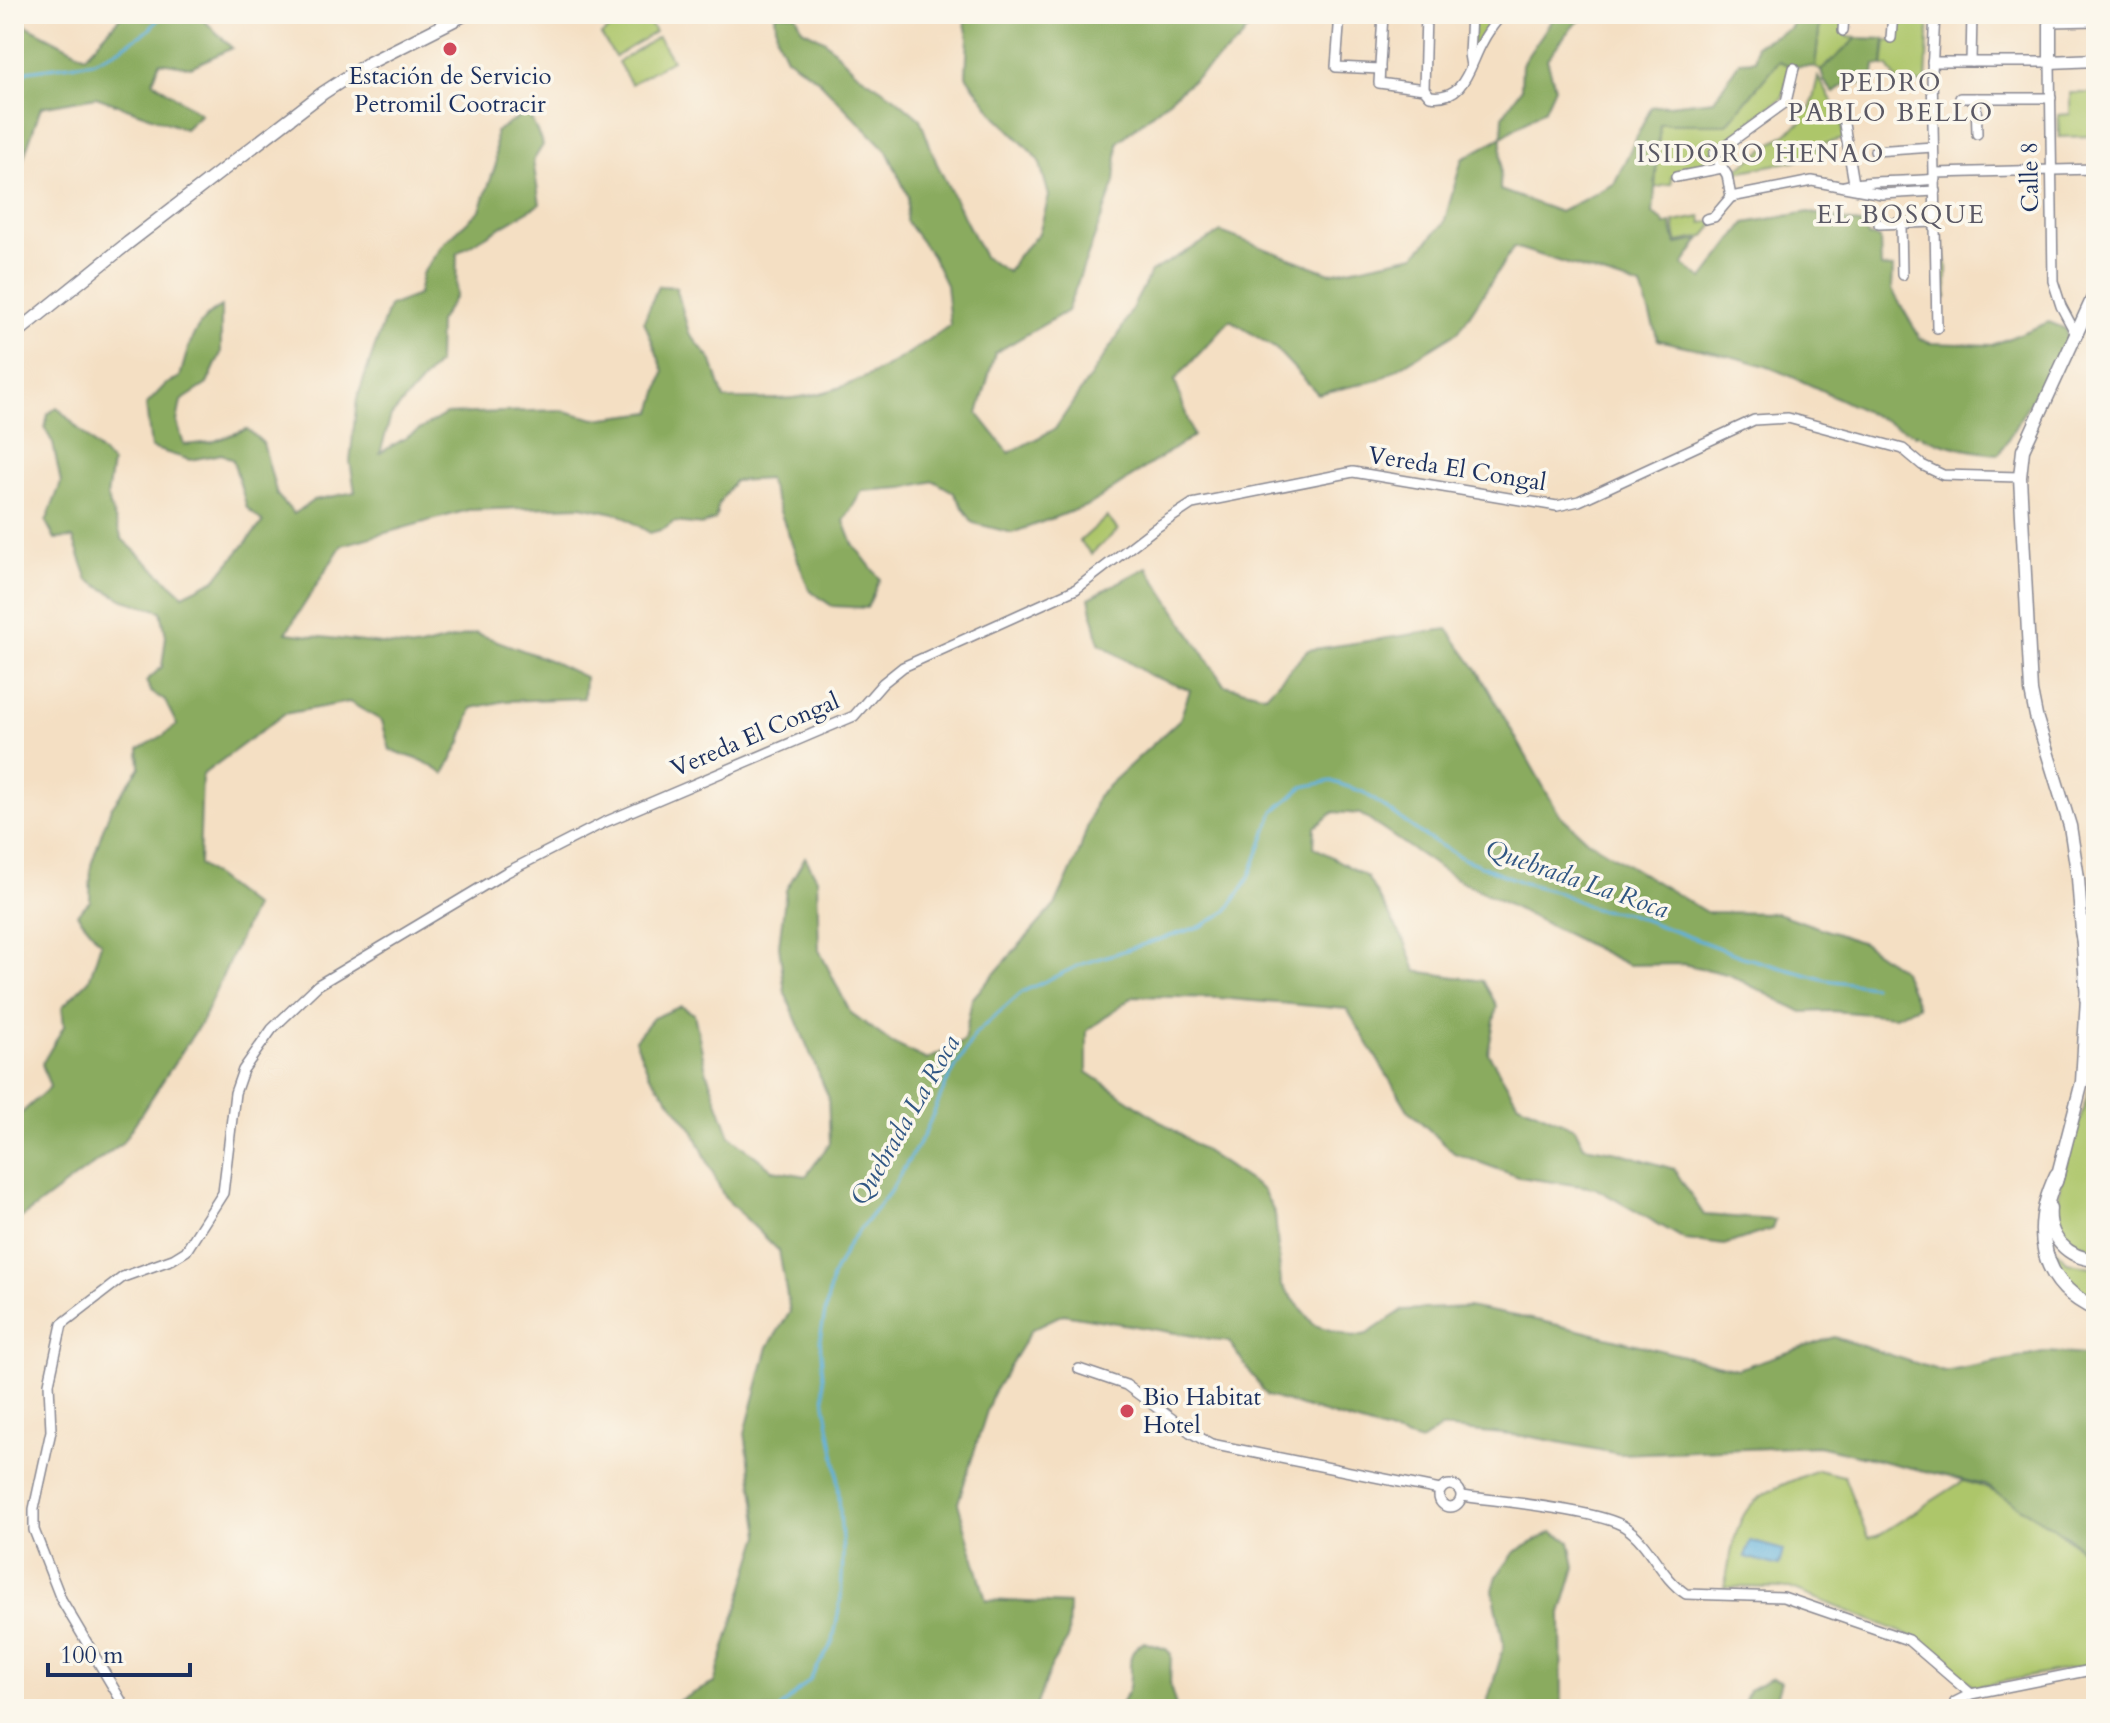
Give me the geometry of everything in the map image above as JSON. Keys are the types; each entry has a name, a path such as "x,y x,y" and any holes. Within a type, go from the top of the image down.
{"highway":[{"path":"2082,931 2085,946 2096,957"},
{"path":"2087,998 2096,981"},
{"path":"2057,1175 2046,1197 2042,1220 2047,1257 2065,1288 2096,1309"}],"main road":[{"path":"14,335 139,234 323,93 369,63 466,14"},
{"name":"Calle 8","path":"2050,18 2050,62"},
{"path":"2050,62 2096,60"},
{"path":"2096,291 2023,450 2020,477 2031,691 2039,728 2070,826 2078,878 2087,998 2082,1082 2050,1214 2058,1240 2074,1256 2096,1260"}],"street":[{"path":"1340,14 1336,67 1380,69"},
{"path":"1383,14 1379,83 1424,89"},
{"path":"1426,14 1424,89 1430,96 1439,97 1459,89 1483,41 1502,14"},
{"path":"1471,14 1471,67"},
{"path":"1843,31 1844,14"},
{"path":"1891,38 1893,14"},
{"path":"1935,14 1932,62 1937,328"},
{"path":"1971,62 1972,14"},
{"path":"2050,18 2096,21"},
{"path":"1932,62 2050,62"},
{"name":"Calle 8","path":"2050,62 2053,281 2075,336"},
{"path":"1731,197 1727,175 1714,154 1786,102 1794,68"},
{"path":"1960,98 2051,98"},
{"path":"1976,98 1977,134"},
{"path":"1844,124 1854,183"},
{"path":"1875,151 1933,147"},
{"path":"1676,177 1722,168"},
{"path":"1841,187 1854,183 1935,176 2096,169"},
{"path":"1706,219 1714,217 1731,197 1812,181 1882,194 1935,191"},
{"path":"1879,224 1936,222"},
{"path":"1901,224 1902,275"},
{"name":"Vereda El Congal","path":"126,1709 61,1599 34,1530 34,1509 51,1431 49,1383 62,1324 123,1277 173,1259 186,1251 223,1193 235,1093 243,1070 272,1029 318,985 505,873 603,823 854,716 883,683 903,667 1076,589 1192,504 1353,472 1557,506 1579,501 1754,420 1788,418 1903,449 1922,465 1943,475 2020,477"},
{"path":"1079,1369 1126,1385 1211,1444 1440,1490"},
{"path":"1446,1485 1454,1485 1460,1489 1462,1496 1456,1505 1446,1506 1440,1501 1440,1490 1446,1485"},
{"path":"1462,1496 1586,1515 1622,1524 1643,1541 1672,1585 1686,1594 1783,1597 1908,1640 1971,1694"},
{"path":"1955,1702 1971,1694 2096,1669"}],"green space":[{"path":"123,14 202,14 200,16 232,48 191,67 160,62 153,81 201,114 185,129 96,97 41,107 14,186 14,28 20,22 85,56"},
{"path":"635,14 644,14 655,32 615,57 601,35"},
{"path":"775,14 796,14 802,29 824,40 857,73 894,97 920,119 937,164 984,257 1008,272 1015,259 1039,233 1049,196 1039,160 996,116 966,76 968,37 963,14 1257,14 1240,41 1118,142 1115,182 1067,311 995,353 978,414 1009,453 1055,429 1119,334 1151,272 1221,232 1330,273 1415,255 1444,223 1462,159 1502,137 1500,190 1560,212 1614,184 1651,107 1714,100 1740,61 1756,60 1756,45 1791,28 1795,14 1821,14 1815,67 1790,66 1779,61 1727,124 1660,124 1653,214 1665,225 1671,223 1676,244 1700,240 1683,265 1703,279 1745,223 1809,212 1864,225 1868,236 1880,238 1881,267 1893,268 1892,290 1920,338 1930,343 1992,345 2049,322 2066,329 2067,339 1999,454 1969,450 1911,432 1771,368 1658,340 1641,287 1514,247 1459,331 1379,380 1318,394 1276,349 1230,320 1175,380 1193,436 1089,505 1012,533 973,523 953,492 934,481 903,488 862,491 844,521 853,544 880,579 867,608 832,606 809,590 768,479 734,481 718,505 716,519 703,525 674,522 650,533 619,514 581,506 468,510 342,545 286,633 416,648 476,633 585,677 584,698 505,701 472,708 461,742 444,774 423,761 390,750 382,721 349,702 284,714 202,775 199,864 254,907 202,1021 122,1143 14,1223 14,1120 50,1087 42,1064 64,1026 62,1007 89,980 101,943 77,914 90,901 91,865 111,808 140,767 139,749 177,725 165,701 151,692 146,681 162,667 166,636 161,611 124,600 88,580 73,538 55,539 46,522 61,483 53,443 45,429 48,414 57,407 112,463 107,497 122,539 183,595 216,579 263,522 247,508 233,460 222,454 190,460 151,448 146,405 165,385 180,377 198,328 221,307 221,353 207,384 181,401 177,422 184,445 212,442 247,429 263,443 277,495 294,514 314,500 355,492 350,461 357,399 389,306 418,295 422,274 443,244 480,210 496,164 495,132 528,112 543,145 533,161 540,204 457,253 456,295 439,322 438,363 391,416 380,453 446,414 561,410 595,419 652,412 664,372 644,321 658,286 676,287 689,333 712,361 724,399 784,399 815,395 876,372 950,325 946,285 932,256 906,221 908,196 887,151 817,79 786,57 777,38"},
{"path":"1556,14 1588,14 1571,28 1547,59 1555,87 1545,109 1502,137 1503,116 1521,89 1522,64"},
{"path":"1821,14 1841,14 1848,37 1857,38 1821,71 1815,67"},
{"path":"1913,14 1929,14 1926,83 1899,84 1888,67 1883,66 1886,41 1895,41 1898,23 1913,24"},
{"path":"1474,18 1494,18 1472,53"},
{"path":"658,37 672,60 631,84 618,62"},
{"path":"1857,38 1885,39 1883,66 1875,65 1873,84 1847,83 1834,93 1824,81 1821,71"},
{"path":"1779,60 1790,66 1783,97 1709,154 1714,165 1671,177 1672,184 1654,188 1660,124 1727,124"},
{"path":"1818,77 1841,116 1844,139 1817,145 1819,156 1732,173 1803,121 1794,107 1810,111"},
{"path":"2070,93 2096,93 2096,136 2059,137 2058,115 2070,114"},
{"path":"1701,217 1702,223 1717,221 1704,237 1677,242 1674,222"},
{"path":"1941,236 1947,265 1947,298 1941,299"},
{"path":"1107,517 1118,530 1091,554 1080,541"},
{"path":"1147,567 1224,685 1266,695 1308,650 1447,629 1478,671 1559,814 1587,840 1706,912 1777,913 1863,943 1902,970 1918,1006 1895,1016 1802,1012 1730,975 1683,964 1628,965 1451,876 1360,814 1334,812 1315,827 1314,847 1367,877 1406,944 1416,971 1483,981 1497,1006 1488,1053 1518,1103 1575,1128 1584,1146 1618,1152 1674,1169 1704,1215 1775,1220 1772,1229 1724,1245 1686,1240 1595,1188 1519,1177 1454,1153 1408,1110 1347,1009 1219,998 1134,996 1087,1031 1087,1072 1263,1190 1275,1214 1281,1284 1314,1325 1353,1337 1367,1334 1403,1310 1468,1307 1541,1321 1737,1369 1834,1337 1944,1372 2048,1352 2096,1356 2096,1563 2067,1536 1984,1485 1818,1446 1620,1454 1532,1437 1441,1428 1421,1442 1267,1396 1229,1342 1063,1314 1032,1329 992,1395 958,1503 986,1600 1069,1604 1068,1639 1052,1664 1035,1709 662,1709 714,1683 760,1535 745,1433 768,1347 790,1312 779,1251 724,1197 693,1130 649,1074 635,1040 653,1018 681,1006 694,1014 706,1070 730,1136 773,1170 806,1176 830,1143 828,1096 785,993 779,945 786,890 805,857 817,878 819,950 850,1012 892,1043 927,1060 964,1041 972,999 1056,904 1079,853 1097,796 1180,719 1190,690 1149,675 1099,643 1089,598"},
{"path":"2096,993 2096,1249 2064,1232 2058,1208 2063,1174 2090,1084"},
{"path":"2049,1242 2067,1262 2096,1268 2096,1303 2071,1286"},
{"path":"1817,1470 1844,1476 1868,1538 1877,1536 1963,1481 2016,1503 2051,1526 2096,1563 2096,1664 1974,1687 1916,1638 1790,1588 1724,1587 1735,1537 1747,1510 1770,1491"},
{"path":"1552,1532 1570,1541 1575,1567 1561,1614 1562,1709 1485,1709 1504,1646 1493,1590 1497,1576 1515,1552"},
{"path":"1144,1642 1166,1649 1171,1654 1170,1686 1177,1709 1118,1709 1130,1684 1133,1651"},
{"path":"1772,1678 1781,1681 1773,1709 1742,1709 1749,1690"}],"water":[{"path":"1750,1541 1783,1550 1779,1566 1745,1557"}],"waterway":[{"path":"14,84 27,71 92,62 114,52 149,30 163,14"},
{"name":"Quebrada La Roca","path":"779,1709 809,1681 833,1642 841,1598 843,1554 837,1469 825,1404 820,1339 832,1277 849,1243 889,1193 924,1135 946,1084 976,1033 1022,992 1082,964 1202,926 1227,911 1249,878 1274,811 1303,787 1331,781 1363,792 1426,837 1464,859 1524,883 1558,892 1594,909 1626,913 1743,957 1826,980 1873,986"}],"place":[{"name":"Estación de Servicio Petromil Cootracir","path":"450,49"},
{"name":"Bio Habitat Hotel","path":"1127,1411"}],"district":[{"name":"PEDRO PABLO BELLO","path":"1891,97"},
{"name":"ISIDORO HENAO","path":"1761,153"},
{"name":"EL BOSQUE","path":"1901,214"}]}
